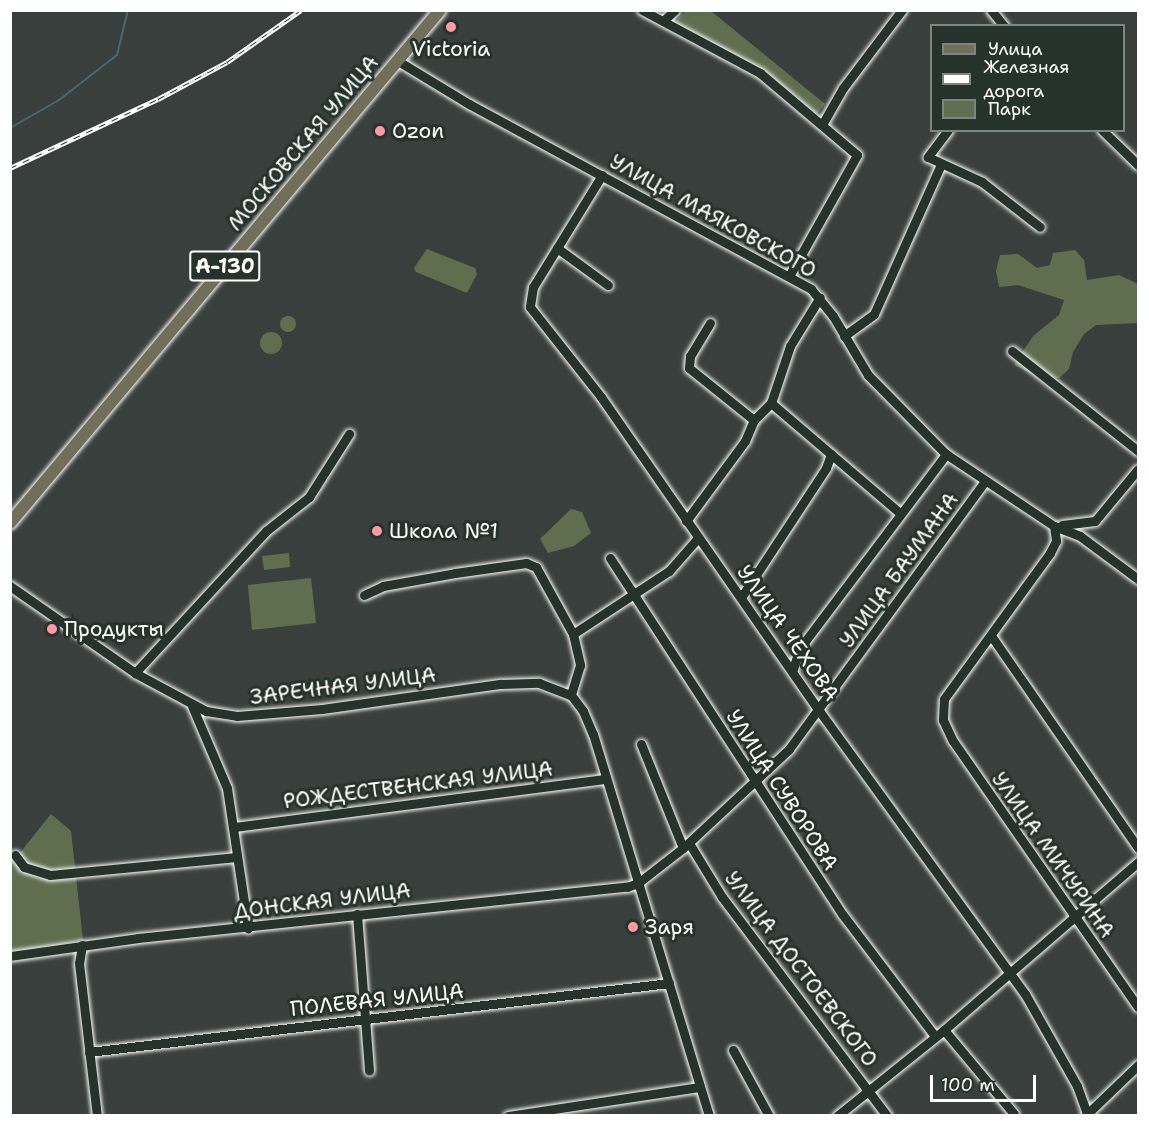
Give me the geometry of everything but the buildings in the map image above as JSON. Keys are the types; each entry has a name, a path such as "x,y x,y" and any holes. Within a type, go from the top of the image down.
{"main road":[{"name":"МОСКОВСКАЯ УЛИЦА","path":"10,523 440,10"}],"street":[{"path":"642,10 760,73 823,123 857,155 789,276"},
{"path":"663,21 675,10"},
{"path":"823,123 843,88 902,10"},
{"path":"991,10 1002,24"},
{"name":"УЛИЦА МАЯКОВСКОГО","path":"398,61 789,276 820,297 868,375 946,454 985,481 1046,517 1054,526 1074,532 1138,579"},
{"path":"947,132 928,157 982,182 1040,227"},
{"path":"1104,132 1138,165"},
{"path":"844,336 873,314 941,164"},
{"name":"УЛИЦА ЧЕХОВА","path":"602,175 533,287 530,307 601,397 698,538 793,669 820,712 1025,994 1077,1086 1086,1115"},
{"path":"557,248 608,285"},
{"path":"687,521 745,441 754,420 771,403 790,346 820,297"},
{"path":"710,323 690,356 689,368 754,420"},
{"path":"1012,351 1138,452"},
{"path":"771,403 900,513"},
{"path":"135,673 266,531 309,497 349,434"},
{"path":"742,596 826,468 831,454"},
{"path":"793,669 800,648 946,454"},
{"path":"1138,470 1095,520 1054,526 1056,541 1050,553 992,637 1138,848"},
{"name":"УЛИЦА БАУМАНА","path":"638,883 686,845 754,783 820,712 985,481"},
{"path":"573,634 669,571 698,538"},
{"name":"УЛИЦА СУВОРОВА","path":"610,558 754,783 843,915 934,1035"},
{"path":"364,595 384,586 455,573 526,563 536,567 573,634 580,665 571,695 583,711 606,779 709,1116"},
{"name":"ЗАРЕЧНАЯ УЛИЦА","path":"10,586 135,673 192,706 237,716 501,684 539,684 571,695"},
{"name":"УЛИЦА МИЧУРИНА","path":"992,637 944,699 943,720 1073,916 1138,1007"},
{"path":"192,706 227,788 248,928"},
{"name":"УЛИЦА ДОСТОЕВСКОГО","path":"641,744 686,845 722,897 887,1116"},
{"name":"РОЖДЕСТВЕНСКАЯ УЛИЦА","path":"234,827 606,779"},
{"path":"15,855 24,867 61,875 237,857"},
{"path":"837,1116 934,1035 944,1030 1008,972 1138,862"},
{"name":"ДОНСКАЯ УЛИЦА","path":"10,956 82,945 357,914 627,887 638,883"},
{"path":"357,914 369,1071"},
{"path":"82,945 79,963 97,1116"},
{"name":"ПОЛЕВАЯ УЛИЦА","path":"89,1052 669,983"},
{"path":"944,1030 1014,1114"},
{"path":"734,1050 769,1116"},
{"path":"1086,1115 1138,1065"},
{"path":"508,1116 700,1087"}],"green space":[{"path":"686,11 711,11 825,104 816,115 760,70 674,23"},
{"path":"427,249 475,268 477,274 467,293 416,272 414,268"},
{"path":"1075,250 1084,260 1087,280 1119,275 1138,284 1138,323 1096,325 1084,334 1073,352 1069,369 1059,378 1036,376 1014,365 1033,336 1059,315 1064,300 1018,285 999,287 996,271 1000,255 1018,254 1037,268 1050,265 1053,253"},
{"path":"285,316 291,316 296,324 294,330 285,332 280,327 280,321"},
{"path":"271,332 279,335 282,343 279,351 271,354 263,351 260,343 263,335"},
{"path":"571,509 582,512 591,533 574,546 548,553 540,539"},
{"path":"289,553 290,567 264,570 262,556"},
{"path":"311,578 316,623 252,630 248,585"},
{"path":"51,814 71,831 83,940 11,953 11,856 15,859"}],"waterway":[{"path":"10,128 59,100 117,55 128,10"}],"railway":[{"path":"10,168 158,99 227,62 301,10"}],"place":[{"name":"Victoria","path":"451,27"},
{"name":"Ozon","path":"380,131"},
{"name":"Школа №1","path":"377,531"},
{"name":"Продукты","path":"52,629"},
{"name":"Заря","path":"633,927"}]}
